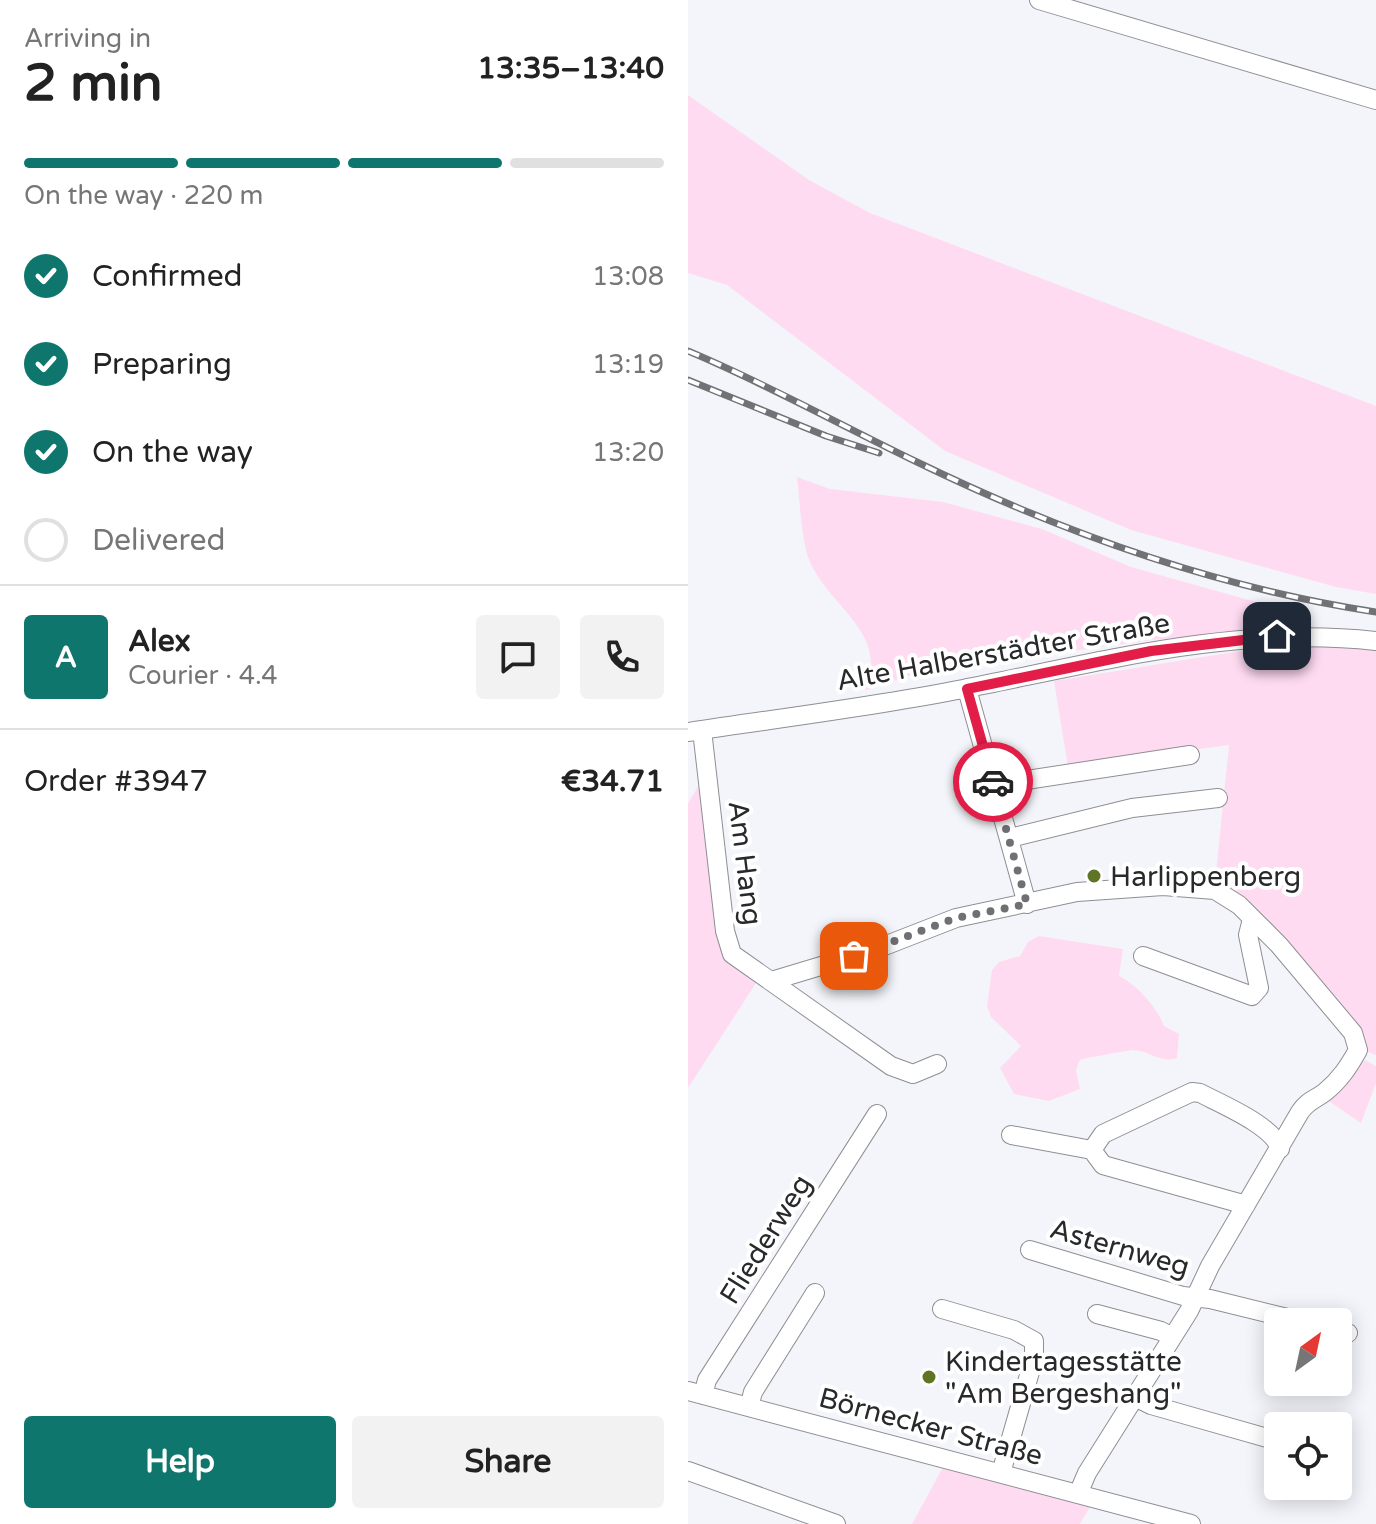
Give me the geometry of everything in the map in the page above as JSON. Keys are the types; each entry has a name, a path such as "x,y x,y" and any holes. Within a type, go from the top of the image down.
{"street":[{"path":"1039,0 1376,100"},
{"name":"Alte Halberstädter Straße","path":"695,731 967,689 1112,657 1240,639 1309,635 1376,641"},
{"path":"967,689 1027,904"},
{"name":"Am Hang","path":"695,731 732,954 903,1072 922,1073 937,1064"},
{"path":"994,785 1190,755"},
{"path":"1010,838 1132,808 1218,798"},
{"path":"771,981 874,950 956,918 1090,891 1163,886 1215,890 1239,905 1345,1019 1358,1050 1334,1084 1307,1101 1172,1337 1087,1473 1078,1494"},
{"path":"1143,956 1252,996 1259,988 1249,947 1252,919"},
{"path":"1092,1150 1103,1134 1192,1092 1200,1093 1264,1129 1277,1139 1280,1149"},
{"name":"Fliederweg","path":"695,1393 707,1380 877,1114"},
{"path":"1011,1135 1092,1150 1103,1165 1246,1205"},
{"name":"Asternweg","path":"1030,1250 1195,1298 1264,1313"},
{"path":"749,1407 753,1392 815,1293"},
{"path":"942,1309 1014,1330 1034,1341 1036,1348 1001,1473"},
{"path":"1097,1314 1161,1331 1172,1337"},
{"name":"Börnecker Straße","path":"695,1393 1078,1494 1149,1519 1191,1524"},
{"path":"1135,1397 1151,1405 1264,1437"},
{"path":"688,1471 836,1524"}],"shaded area":[{"path":"688,95 809,180 870,213 1376,406 1376,594 1336,587 1131,530 945,451 727,285 688,273"},
{"path":"797,477 830,489 943,502 1042,529 1131,567 1309,617 1304,626 1152,640 922,672 865,690 871,670 870,652 854,622 810,562"},
{"path":"1328,643 1376,650 1376,1055 1365,1051 1358,1026 1252,904 1215,883 1229,745 1068,767 1054,681 1234,652"},
{"path":"701,782 719,930 758,980 688,1088 688,803"},
{"path":"1039,936 1123,949 1119,976 1146,997 1164,1026 1179,1034 1177,1058 1165,1059 1132,1050 1089,1058 1080,1060 1076,1070 1080,1089 1049,1101 1014,1094 1000,1068 1021,1046 991,1017 987,1006 992,970 999,962 1020,956 1028,942"},
{"path":"1365,1060 1376,1066 1376,1083 1361,1123 1327,1100"},
{"path":"949,1466 1090,1507 1080,1524 912,1524 942,1469"}],"railway":[{"path":"688,351 972,488 1084,534 1257,588 1376,612"},
{"path":"688,380 826,436 879,453"}],"way so far":[{"path":"854,956 956,918 1027,904 993,782"}],"place":[{"name":"Harlippenberg","path":"1094,876"},
{"name":"Kindertagesstätte \"Am Bergeshang\"","path":"929,1377"}],"route":[{"path":"993,782 967,689 1151,651 1277,636"}]}
